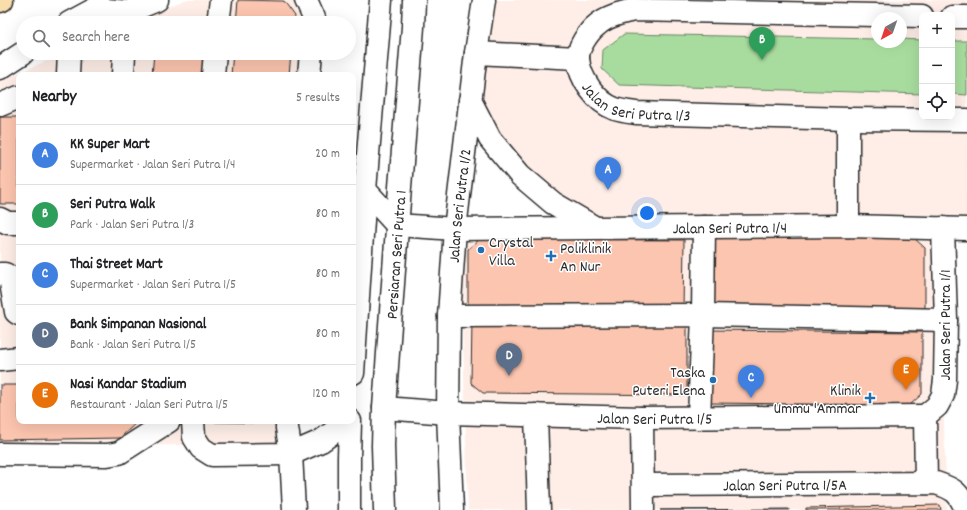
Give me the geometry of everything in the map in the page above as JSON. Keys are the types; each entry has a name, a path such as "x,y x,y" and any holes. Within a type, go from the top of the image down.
{"street":[{"path":"130,16 157,0"},
{"path":"219,16 221,0"},
{"path":"306,0 313,16"},
{"path":"356,327 380,0"},
{"name":"Persiaran Seri Putra 1","path":"385,510 383,446 384,408 414,0"},
{"name":"Jalan Seri Putra 1/2","path":"452,510 448,413 449,316 446,228 470,100 484,0"},
{"name":"Jalan Seri Putra 1/3","path":"919,16 852,7 634,10 614,15 597,24 584,39 578,58 582,76 594,95 614,108 636,113 848,119 967,120"},
{"path":"83,16 96,9 124,16"},
{"path":"955,17 967,17"},
{"path":"476,53 578,58"},
{"path":"0,68 16,58"},
{"path":"68,72 69,60"},
{"path":"123,72 124,60"},
{"path":"213,72 214,60"},
{"path":"310,72 311,60"},
{"path":"0,105 16,98"},
{"path":"470,100 490,139 520,175 553,203 594,227"},
{"path":"848,119 848,226"},
{"path":"400,187 406,202 425,220 446,228"},
{"path":"365,190 397,225"},
{"path":"0,219 8,223 16,223"},
{"name":"Jalan Seri Putra 1/4","path":"397,225 446,228 848,226 967,229"},
{"path":"699,418 703,315 704,227"},
{"path":"394,260 413,240 422,234 446,228"},
{"name":"Jalan Seri Putra 1/1","path":"925,416 937,406 943,394 946,380 943,228"},
{"path":"0,234 16,234"},
{"path":"0,274 5,274 10,277 16,312"},
{"path":"449,316 703,315 946,320"},
{"path":"0,360 16,358"},
{"path":"349,458 362,432 371,420 384,408"},
{"name":"Jalan Seri Putra 1/5","path":"384,408 448,413 642,418 925,416"},
{"path":"383,446 394,426 417,410"},
{"path":"536,415 539,510"},
{"path":"925,416 926,483"},
{"path":"642,418 644,510"},
{"path":"0,454 107,455 119,453 162,424"},
{"path":"193,424 194,437 201,448 212,455 291,454 322,441 346,424"},
{"path":"287,424 291,454 294,510"},
{"path":"349,510 350,424"},
{"name":"Jalan Seri Putra 1/5A","path":"644,485 926,483 959,485"},
{"path":"959,485 966,510"}],"shaded area":[{"path":"184,0 296,0 302,16 149,16"},
{"path":"491,0 967,0 967,222 937,221 947,510 468,510 460,235 599,235 525,168 494,132 478,97"},
{"path":"49,60 301,60 300,72 21,72"},
{"path":"16,74 16,424 277,424 276,444 0,447 0,81"}],"green space":[{"path":"624,34 871,39 871,48 907,48 907,39 919,40 919,94 619,85 602,69 603,50"},
{"path":"955,41 967,41 967,95 955,94"}],"building":[{"path":"238,0 284,1 295,16 237,16"},
{"path":"153,60 213,60 212,72 152,72"},
{"path":"232,60 290,60 289,72 231,72"},
{"path":"0,117 16,117 16,204 0,204"},
{"path":"710,236 914,238 925,248 925,310 710,308"},
{"path":"480,239 684,240 683,313 468,311 468,249"},
{"path":"472,320 687,322 687,395 483,393 471,383"},
{"path":"706,330 922,332 922,394 910,405 706,403"},
{"path":"0,385 16,385 16,424 135,424 120,438 0,440"},
{"path":"940,505 941,510 806,510 806,508"},
{"path":"789,509 789,510 660,510"}],"place":[{"name":"Seri Putra Walk","path":"762,60"},
{"name":"KK Super Mart","path":"608,190"},
{"name":"Crystal Villa","path":"481,250"},
{"name":"Poliklinik An Nur","path":"551,256"},
{"name":"Bank Simpanan Nasional","path":"509,376"},
{"name":"Taska Puteri Elena","path":"713,380"},
{"name":"Nasi Kandar Stadium","path":"906,390"},
{"name":"Thai Street Mart","path":"751,398"},
{"name":"Klinik Ummu 'Ammar","path":"870,398"}]}
